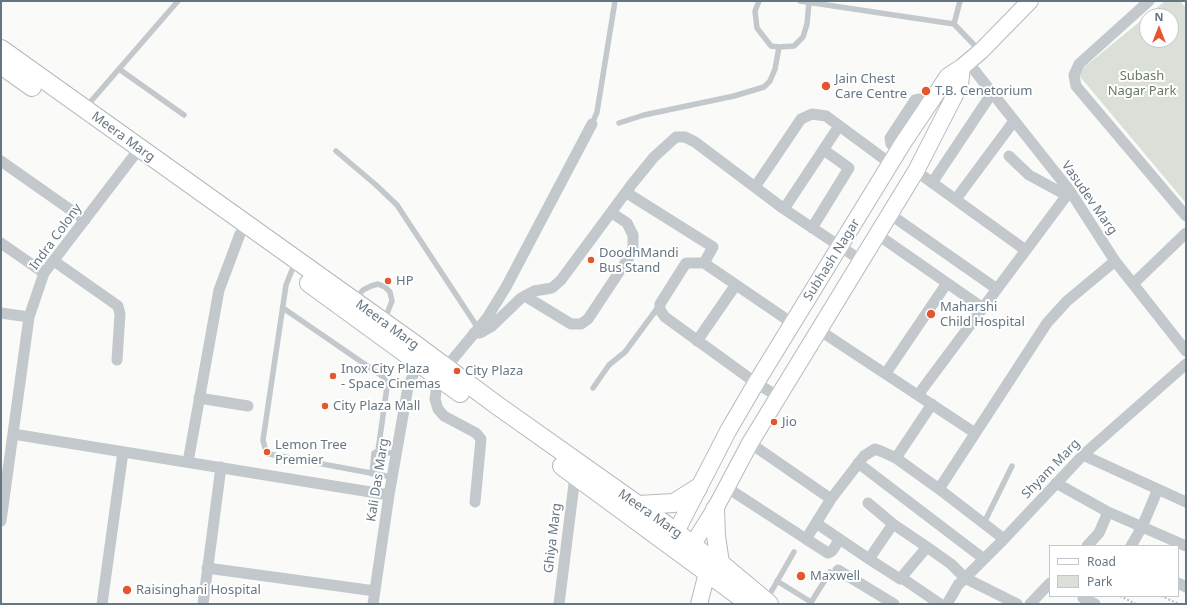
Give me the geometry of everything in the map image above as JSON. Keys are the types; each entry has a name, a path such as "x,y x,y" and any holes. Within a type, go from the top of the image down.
{"main road":[{"name":"Meera Marg","path":"1,49 84,109 136,154 240,234 442,372 498,406 638,505 672,538"},
{"name":"Meera Marg","path":"1,65 354,301 384,322 420,357"},
{"name":"Meera Marg","path":"442,372 575,476 672,538 689,551 714,565 761,603"},
{"path":"638,505 674,503 698,488"},
{"path":"714,565 716,536 715,509"}],"street":[{"name":"Subhash Nagar","path":"672,538 756,383 822,277 839,246 929,104 948,76 981,51 1030,1"},
{"path":"1148,1 1079,64 1074,75 1076,86 1186,216"},
{"path":"689,551 715,509 750,443 891,215 916,171 960,85 965,64"},
{"name":"Vasudev Marg","path":"965,64 992,93 1014,121 1068,193 1115,261 1134,283 1186,351"},
{"path":"932,183 992,93"},
{"path":"755,187 801,119 812,114 826,116 839,126 895,157"},
{"path":"956,199 1014,121"},
{"path":"475,502 481,440 476,433 444,416 438,409 435,399 442,372 476,330 513,274 592,124"},
{"path":"784,209 839,126"},
{"path":"476,330 480,333 492,326 508,309 525,296 534,291 552,288 561,280 654,156 676,137 695,142 784,209 862,261"},
{"path":"812,228 849,168 824,150"},
{"name":"Indra Colony","path":"1,521 29,317 44,273 136,154"},
{"path":"918,395 997,289 1024,249 1068,193 1029,175 1009,156"},
{"path":"3,167 85,220"},
{"path":"916,171 1024,249"},
{"path":"627,193 713,247 704,263"},
{"path":"525,296 571,324 581,324 588,318 633,251 633,235 627,223 612,213"},
{"path":"891,215 997,289"},
{"path":"1134,283 1186,233"},
{"path":"188,462 219,290 240,234"},
{"path":"878,235 983,308"},
{"path":"1,244 44,273"},
{"path":"54,261 118,306 120,314 118,360"},
{"path":"939,489 1047,323 1066,301 1115,261"},
{"path":"779,397 756,383 665,317 660,310 660,304 686,263 704,263 735,286 792,323"},
{"path":"886,373 947,283"},
{"path":"697,341 735,286"},
{"path":"1,314 29,317"},
{"path":"820,330 975,432"},
{"name":"Kali Das Marg","path":"373,604 389,495 408,387 420,357"},
{"name":"Shyam Marg","path":"947,604 958,585 1004,539 1083,455 1181,375 1186,364"},
{"path":"199,398 248,406"},
{"path":"896,458 932,404"},
{"path":"13,434 389,495"},
{"path":"750,443 831,498"},
{"path":"806,539 831,498 864,456 875,449 896,458 1004,539"},
{"path":"102,604 123,452"},
{"path":"1083,455 1186,502"},
{"path":"858,464 984,559"},
{"path":"203,604 221,467"},
{"name":"Ghiya Marg","path":"559,604 575,476"},
{"path":"1056,483 1108,512 1186,546"},
{"path":"726,488 828,554 832,551 840,539"},
{"path":"1132,545 1142,527 1158,489"},
{"path":"868,503 893,524 951,564 965,578 1016,604"},
{"path":"1088,545 1100,533 1108,512"},
{"path":"816,523 896,577 902,578 940,604"},
{"path":"869,559 893,524"},
{"path":"902,578 926,546"},
{"path":"699,604 714,565"},
{"path":"208,568 375,591"},
{"path":"834,571 894,604"},
{"path":"1030,604 1049,584"},
{"path":"1081,599 1095,604"}],"lane":[{"path":"84,109 178,1"},
{"path":"592,124 599,104 615,1"},
{"path":"759,1 755,11 757,28 771,46 779,48 794,46 803,37 807,24 809,2"},
{"path":"800,1 954,24 981,51"},
{"path":"954,24 960,1"},
{"path":"619,123 644,115 734,96 764,87 770,81 775,69 779,48"},
{"path":"119,69 184,115"},
{"path":"336,151 397,204 424,243 476,330"},
{"path":"292,270 286,285 263,440 265,448 269,454 392,477"},
{"path":"354,301 363,290 370,286 378,284 385,287 390,292 392,301 384,322"},
{"path":"593,388 609,366 625,352 660,304"},
{"path":"283,308 382,376 386,381 387,387 378,451 374,453 372,474"},
{"path":"378,451 396,454"},
{"path":"984,523 1012,466"},
{"path":"761,603 777,581 794,552"},
{"path":"777,581 810,603 834,571"}],"path":[{"path":"1122,597 1136,604"},
{"path":"1163,597 1179,604"}],"green space":[{"name":"Subash Nagar Park","path":"1165,1 1180,1 1186,8 1186,203 1077,73 1139,22 1139,48 1179,48 1179,8 1156,8"}],"place":[{"name":"Jain Chest Care Centre","path":"826,86"},
{"name":"T.B. Cenetorium","path":"926,91"},
{"name":"DoodhMandi Bus Stand","path":"591,260"},
{"name":"HP","path":"388,281"},
{"name":"Maharshi Child Hospital","path":"931,314"},
{"name":"City Plaza","path":"457,371"},
{"name":"Inox City Plaza - Space Cinemas","path":"333,376"},
{"name":"City Plaza Mall","path":"325,406"},
{"name":"Jio","path":"774,422"},
{"name":"Lemon Tree Premier","path":"267,452"},
{"name":"Maxwell","path":"801,576"},
{"name":"Raisinghani Hospital","path":"127,590"}]}
